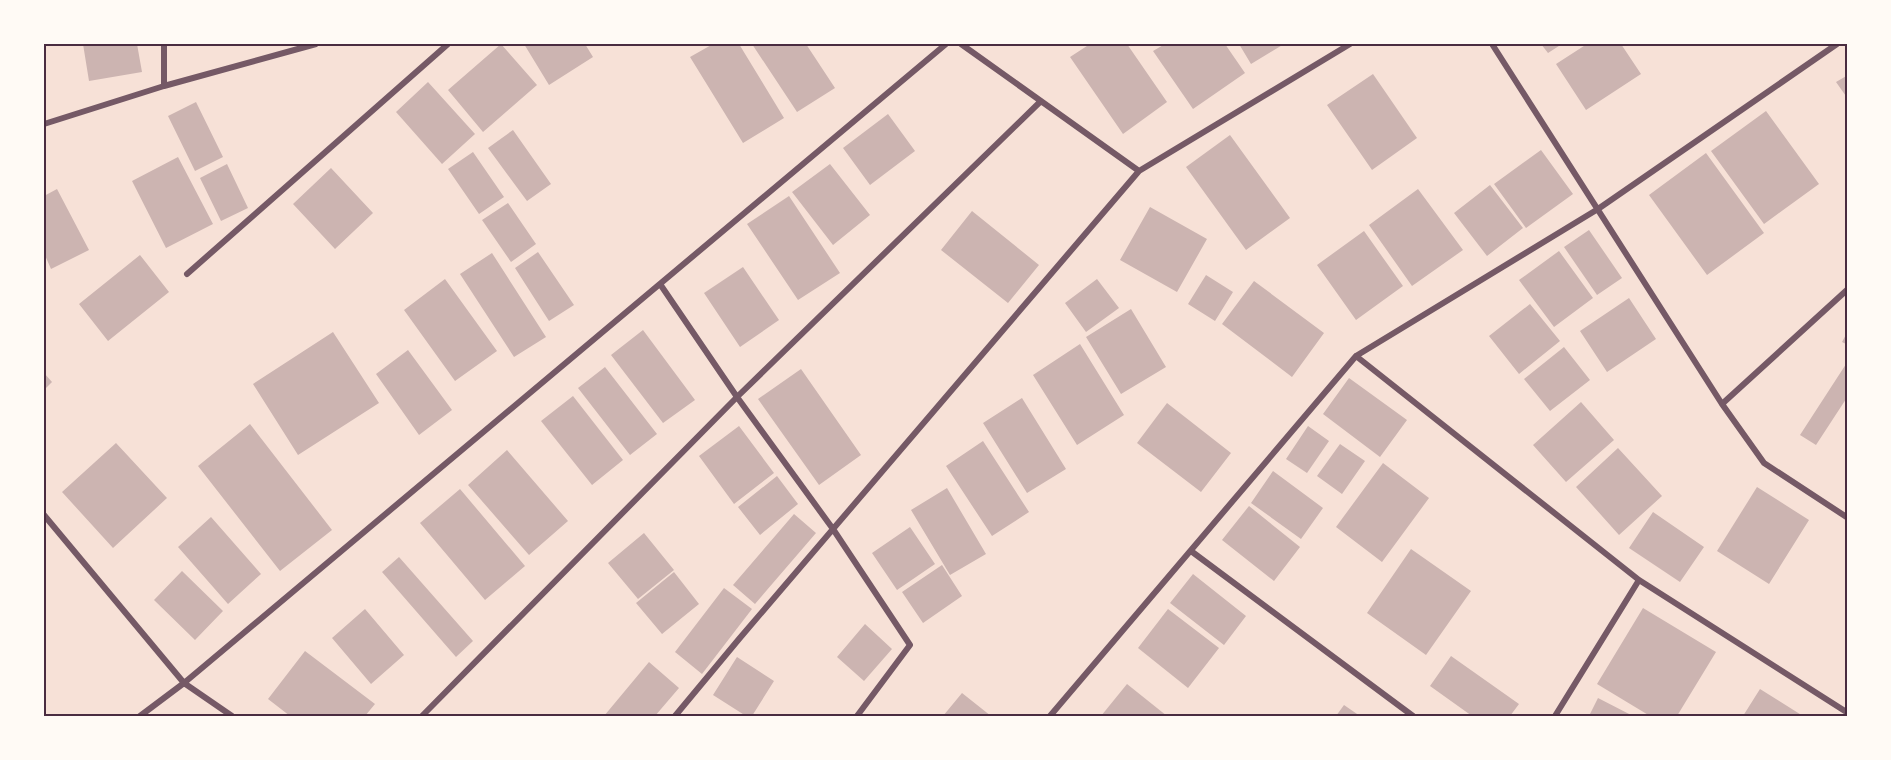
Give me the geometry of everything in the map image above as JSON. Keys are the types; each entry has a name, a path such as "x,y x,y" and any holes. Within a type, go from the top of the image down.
{"street":[{"path":"164,44 164,86"},
{"path":"44,124 164,86 316,44"},
{"path":"187,274 448,44"},
{"path":"140,717 184,683 946,44"},
{"path":"961,44 1139,171"},
{"path":"675,717 746,630 1139,171 1350,44"},
{"path":"1492,44 1722,404 1764,463 1848,518"},
{"path":"1050,717 1356,356 1598,208 1837,44"},
{"path":"422,717 737,397 1041,101"},
{"path":"660,285 737,397 834,529 910,645 856,717"},
{"path":"1722,404 1848,289"},
{"path":"1356,356 1639,580 1844,714"},
{"path":"44,515 184,683 232,717"},
{"path":"1191,551 1413,717"},
{"path":"1555,717 1639,580"}],"building":[{"path":"83,44 137,44 142,72 89,81"},
{"path":"501,44 537,85 483,132 448,90"},
{"path":"524,44 585,44 593,57 549,85"},
{"path":"713,44 739,44 784,118 743,143 690,57"},
{"path":"752,44 806,44 835,88 797,112"},
{"path":"1090,44 1127,44 1167,102 1123,134 1070,57"},
{"path":"1165,44 1225,44 1245,73 1193,109 1153,51"},
{"path":"1239,44 1284,44 1251,64"},
{"path":"1541,44 1562,44 1548,53"},
{"path":"1587,44 1621,44 1641,74 1586,110 1556,64"},
{"path":"1373,74 1417,138 1372,170 1327,105"},
{"path":"1848,75 1848,99 1836,82"},
{"path":"428,82 475,134 442,164 396,112"},
{"path":"196,102 223,157 195,171 168,116"},
{"path":"1766,111 1819,184 1764,224 1711,151"},
{"path":"888,114 915,151 870,185 843,148"},
{"path":"513,130 551,184 527,201 488,148"},
{"path":"1230,135 1290,218 1246,250 1186,167"},
{"path":"1541,150 1573,194 1526,228 1494,184"},
{"path":"473,152 504,197 479,214 448,169"},
{"path":"1706,153 1764,233 1707,275 1649,195"},
{"path":"178,157 213,224 166,248 132,181"},
{"path":"227,164 248,208 221,221 200,178"},
{"path":"830,164 870,215 833,245 792,192"},
{"path":"331,168 373,213 335,249 293,204"},
{"path":"1490,185 1523,228 1487,256 1454,213"},
{"path":"57,189 89,250 51,269 44,253 44,196"},
{"path":"1418,189 1463,250 1412,286 1369,225"},
{"path":"789,196 840,273 798,300 747,224"},
{"path":"508,203 536,244 511,262 482,220"},
{"path":"1150,207 1207,239 1177,292 1120,260"},
{"path":"972,211 1039,265 1008,303 941,250"},
{"path":"1589,230 1622,278 1597,295 1564,247"},
{"path":"1364,231 1403,286 1356,320 1317,265"},
{"path":"1559,251 1593,298 1554,327 1519,280"},
{"path":"538,252 574,305 549,321 515,268"},
{"path":"492,253 546,337 514,357 460,274"},
{"path":"140,255 169,292 108,341 79,304"},
{"path":"743,267 779,320 740,347 704,293"},
{"path":"1206,275 1233,292 1215,321 1188,304"},
{"path":"445,279 497,351 455,381 404,310"},
{"path":"1097,279 1119,308 1086,332 1065,303"},
{"path":"1254,281 1324,333 1292,377 1222,324"},
{"path":"1629,298 1656,339 1607,372 1580,331"},
{"path":"1530,304 1560,341 1519,374 1489,336"},
{"path":"1131,309 1166,367 1121,394 1086,337"},
{"path":"643,330 695,400 663,423 611,355"},
{"path":"1848,331 1848,345 1842,342"},
{"path":"333,332 379,403 298,455 253,384"},
{"path":"1080,344 1124,415 1077,445 1033,375"},
{"path":"1564,347 1590,380 1550,411 1524,379"},
{"path":"408,350 452,410 419,435 376,374"},
{"path":"1848,361 1848,396 1816,445 1800,435"},
{"path":"605,367 657,434 630,455 578,388"},
{"path":"801,369 861,455 819,485 758,399"},
{"path":"44,373 52,382 44,390"},
{"path":"1349,378 1407,420 1380,457 1323,414"},
{"path":"573,396 623,460 592,485 541,421"},
{"path":"1022,398 1066,469 1027,493 983,423"},
{"path":"1581,402 1614,440 1566,482 1533,445"},
{"path":"1167,403 1231,453 1201,492 1137,443"},
{"path":"250,424 332,530 280,571 198,466"},
{"path":"739,426 774,473 734,504 699,456"},
{"path":"1308,426 1329,441 1307,473 1286,459"},
{"path":"983,441 1029,512 992,536 946,466"},
{"path":"116,443 167,498 113,548 62,492"},
{"path":"1340,444 1365,461 1342,494 1317,476"},
{"path":"1618,448 1662,496 1619,535 1576,487"},
{"path":"507,450 568,521 529,555 468,485"},
{"path":"1383,463 1429,498 1382,562 1336,527"},
{"path":"1273,471 1323,508 1301,539 1251,503"},
{"path":"777,476 798,504 760,535 738,507"},
{"path":"1757,487 1809,520 1769,584 1717,551"},
{"path":"947,488 986,554 950,575 911,510"},
{"path":"460,489 525,566 485,600 420,523"},
{"path":"1249,506 1300,547 1274,581 1222,540"},
{"path":"1653,512 1704,547 1680,582 1629,548"},
{"path":"794,514 816,533 755,604 733,585"},
{"path":"211,517 261,574 228,604 178,547"},
{"path":"910,527 935,564 897,590 872,553"},
{"path":"644,533 674,570 638,599 608,563"},
{"path":"1411,549 1471,591 1426,655 1367,613"},
{"path":"399,557 473,641 456,657 382,572"},
{"path":"942,565 962,596 923,623 902,592"},
{"path":"182,571 223,611 195,640 154,600"},
{"path":"674,572 699,604 662,634 636,603"},
{"path":"1193,574 1246,616 1224,645 1170,603"},
{"path":"724,588 752,609 702,674 675,652"},
{"path":"1643,608 1716,652 1677,716 1650,716 1597,684"},
{"path":"365,609 404,655 371,684 332,638"},
{"path":"1168,609 1219,648 1188,688 1138,648"},
{"path":"865,624 892,649 864,681 837,657"},
{"path":"305,651 375,704 365,716 290,716 268,699"},
{"path":"1451,656 1519,704 1510,716 1472,716 1430,686"},
{"path":"737,657 774,681 752,716 746,716 713,695"},
{"path":"649,662 679,688 655,716 604,716"},
{"path":"1127,684 1167,716 1101,716"},
{"path":"1760,689 1803,716 1743,716"},
{"path":"962,693 991,716 943,716"},
{"path":"1598,698 1633,716 1589,716"},
{"path":"1344,705 1360,716 1336,716"}]}
